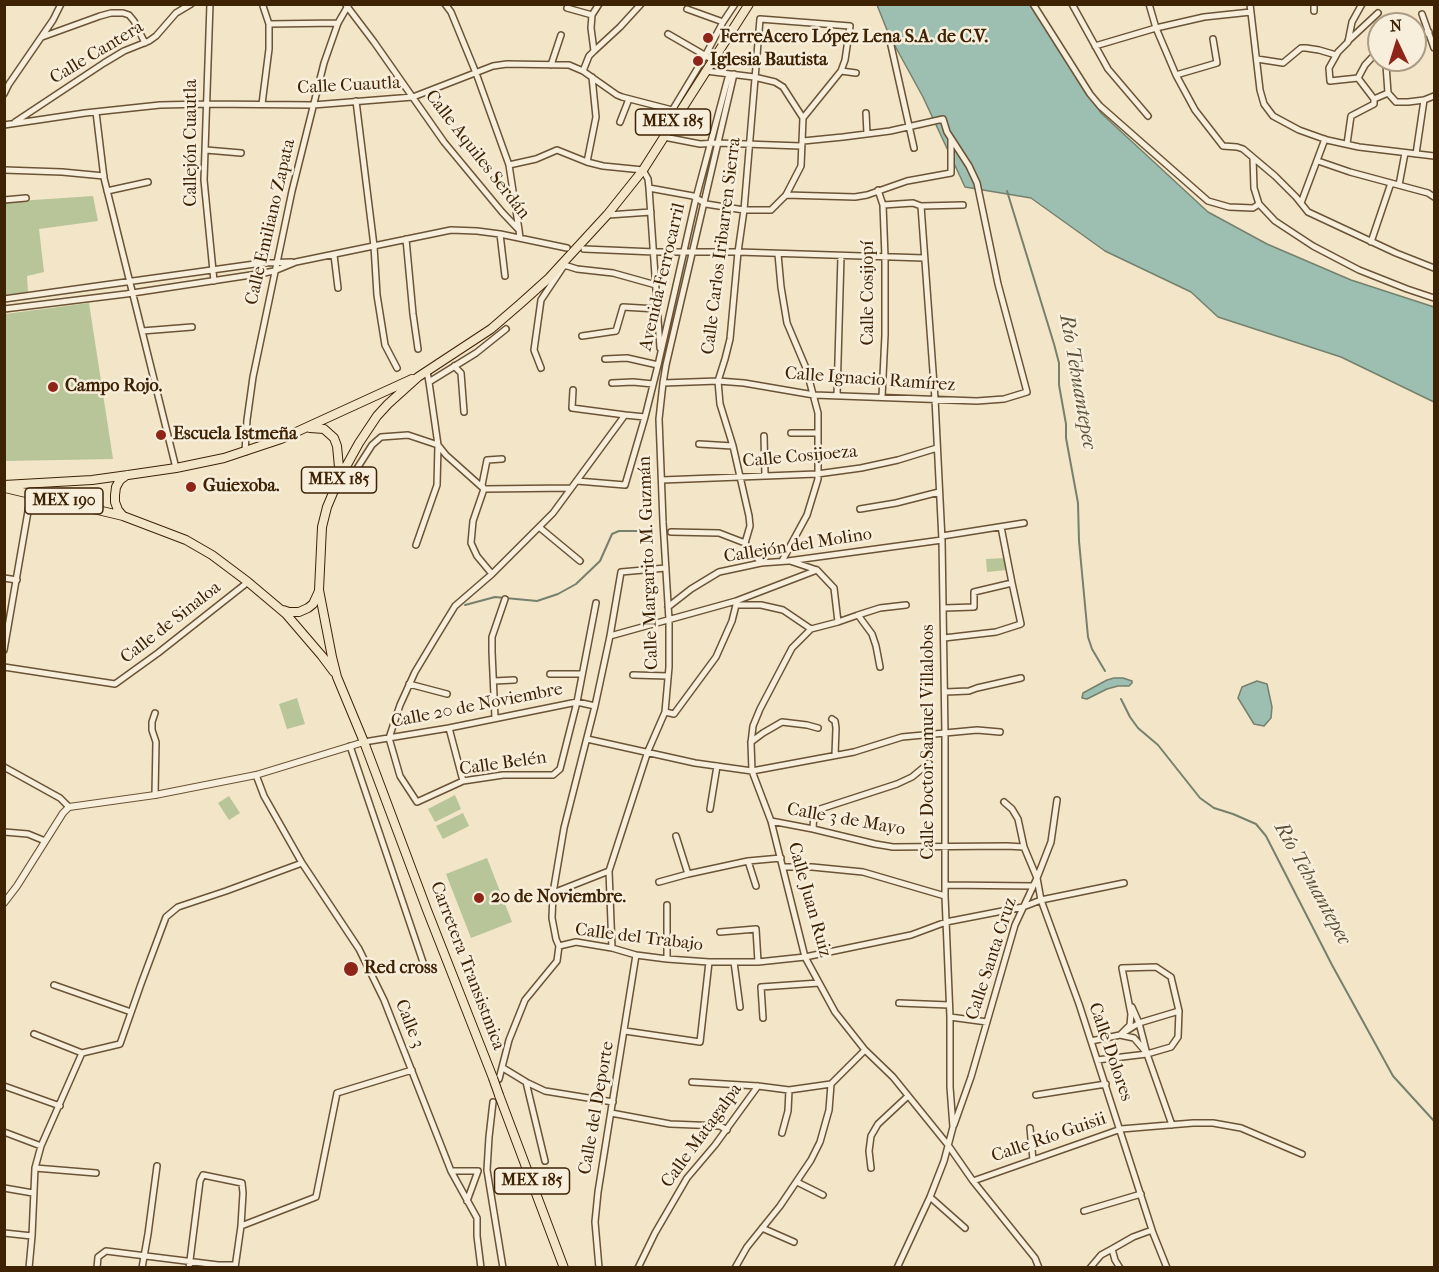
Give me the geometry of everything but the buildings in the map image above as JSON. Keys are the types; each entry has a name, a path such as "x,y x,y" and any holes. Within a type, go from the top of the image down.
{"main road":[{"name":"Carretera Transistmica","path":"564,1268 496,1098 496,1078 427,910 337,677 326,633 319,590 322,527 332,493 359,443 377,416 418,377 491,329 562,265 607,215 643,170 664,137 676,111 706,71 709,58 749,4"},
{"name":"Carretera Transistmica","path":"4,486 92,480 215,460 281,440 408,379 418,377"},
{"path":"309,428 324,429 334,438 340,478"},
{"name":"MEX 190","path":"123,516 118,510 115,495 120,480 128,475"},
{"name":"MEX 190","path":"4,486 123,516"},
{"name":"Carretera Transistmica","path":"123,516 186,540 212,555 248,582 286,614 337,677"},
{"path":"280,609 299,612 308,608 313,604 319,590"}],"street":[{"path":"4,94 53,20 61,4"},
{"name":"Calle Cantera","path":"14,123 104,63 156,36 176,13 191,4"},
{"name":"Callejón Cuautla","path":"210,4 204,180 214,281"},
{"path":"446,4 476,73 509,165 519,230"},
{"path":"451,12 452,4"},
{"path":"594,51 592,15 599,4"},
{"path":"583,71 589,56 641,4"},
{"path":"676,111 709,58 723,22 735,4"},
{"path":"1033,4 1095,100 1208,201 1229,207 1253,208 1259,204"},
{"path":"1072,4 1108,69 1148,116"},
{"path":"1149,4 1156,28 1176,75 1195,110 1223,147 1243,149 1275,176 1308,212 1371,242 1434,268"},
{"path":"1250,4 1260,90 1264,104 1277,119 1325,139 1434,156"},
{"path":"1348,42 1352,22 1362,4"},
{"name":"Calle Emiliano Zapata","path":"245,452 253,377 276,262 324,63 347,5"},
{"name":"Calle Aquiles Serdán","path":"347,5 444,142 519,230 520,238"},
{"path":"262,104 269,49 269,24 263,6"},
{"path":"567,8 592,15"},
{"path":"687,9 723,22"},
{"path":"1095,46 1204,17 1251,12"},
{"path":"42,37 100,16 123,13 134,21 145,43"},
{"name":"Calle Carlos Iribarren Sierra","path":"745,543 750,526 749,516 733,446 720,404 718,381 730,339 744,210 760,19 850,26 841,71"},
{"path":"269,24 338,23"},
{"path":"1358,78 1330,81 1329,68 1336,55 1367,24"},
{"path":"1427,27 1434,48"},
{"path":"668,34 709,58"},
{"path":"551,65 561,35"},
{"path":"1176,75 1217,63 1213,39"},
{"path":"890,41 914,148"},
{"path":"1257,59 1283,63 1301,48 1336,55"},
{"path":"1358,78 1367,63"},
{"name":"Calle Cuautla","path":"4,125 160,105 313,105 413,97 493,66 507,64 568,65 583,71 617,95 676,111"},
{"path":"649,188 693,196 706,204 744,210 771,210 786,195 801,166 803,118 783,87 775,81 754,76 706,71"},
{"path":"803,118 841,71 856,73"},
{"path":"1386,72 1388,93 1396,102 1424,100 1434,96"},
{"name":"Calle Margarito M. Guzmán","path":"612,948 609,871 648,751 665,712 669,620 659,419 663,383 731,74"},
{"name":"Avenida Ferrocarril","path":"577,481 625,485 661,353 696,198 731,74"},
{"path":"586,162 596,117 592,77"},
{"path":"1347,144 1351,116 1374,104 1374,99 1358,78"},
{"path":"1374,99 1388,93"},
{"path":"620,122 629,99"},
{"path":"1416,154 1424,100"},
{"path":"356,101 374,246 377,296 385,345 397,368"},
{"path":"96,112 107,190 176,468"},
{"path":"866,113 867,134"},
{"path":"664,137 700,144 802,143 890,131 943,118 951,138 951,173 907,181 855,197 786,195"},
{"name":"Calle Ignacio Ramírez","path":"663,383 718,381 814,395 977,401 1004,399 1027,393 998,284 978,183 951,138"},
{"path":"1301,203 1325,139"},
{"path":"206,150 241,153"},
{"path":"509,165 536,159 556,150 603,166 643,170 648,179 649,188 661,353"},
{"path":"1399,185 1405,153"},
{"path":"1254,158 1254,188 1259,204 1275,221 1322,251 1359,270 1434,298"},
{"path":"1318,161 1428,193 1434,197"},
{"path":"4,170 104,176"},
{"path":"107,190 148,182"},
{"path":"1371,242 1391,183"},
{"name":"Calle Cosijopí","path":"878,190 883,205 885,257 882,398"},
{"path":"4,200 26,198"},
{"path":"883,205 912,203 921,206 963,205"},
{"name":"Calle Doctor Samuel Villalobos","path":"897,1268 930,1197 944,1161 953,1127 944,847 946,745 942,538 921,206"},
{"path":"607,215 651,212"},
{"path":"4,300 213,270 276,262 296,262 451,230 500,234 567,248"},
{"path":"500,234 505,276"},
{"path":"406,238 418,349"},
{"path":"584,249 924,258"},
{"path":"778,254 787,323 806,368 818,413 818,479 807,515 785,561 818,570 834,588 838,622"},
{"path":"334,255 338,288"},
{"path":"837,395 841,256"},
{"path":"4,309 214,281 274,271 296,262"},
{"path":"541,368 534,350 541,300 562,265 593,272 613,273 656,285"},
{"path":"69,291 70,301"},
{"path":"582,336 616,331 623,307 657,309"},
{"path":"142,330 192,327"},
{"path":"429,382 476,353 506,329"},
{"path":"605,359 627,358 658,365"},
{"path":"454,366 461,373 464,412"},
{"path":"416,544 436,485 438,445 427,372"},
{"path":"612,383 653,384"},
{"path":"573,390 572,408 645,417"},
{"path":"389,738 409,684 455,606 492,574 553,513 625,415"},
{"path":"791,433 818,433"},
{"path":"332,493 349,482 372,445 381,436 408,435 438,445 484,489 571,488"},
{"path":"764,436 765,475"},
{"path":"699,444 733,446"},
{"name":"Calle Cosijoeza","path":"662,480 818,474 898,460 937,448"},
{"path":"492,574 477,556 471,543 473,521 484,489 482,485 487,460 502,459"},
{"path":"860,509 939,492"},
{"path":"4,651 31,494"},
{"name":"Callejón del Molino","path":"668,607 691,589 719,572 761,563 942,538 1024,523"},
{"path":"539,527 580,561"},
{"path":"944,638 996,632 1021,624 1001,527"},
{"path":"671,532 719,533 745,543 761,563"},
{"name":"Calle del Trabajo","path":"666,568 621,572 595,706 564,828 553,893 552,918 559,946 576,942 667,959 709,962 758,962 806,957 910,935 946,922 1023,907 1041,900 1124,883"},
{"path":"610,636 736,603 818,570"},
{"path":"4,578 17,580"},
{"name":"Calle de Sinaloa","path":"4,667 115,684 121,682 248,582"},
{"path":"944,608 974,607 974,592 1012,583"},
{"path":"495,718 492,637 505,599"},
{"path":"577,702 596,603"},
{"path":"736,603 783,610 811,629 880,608 906,605"},
{"path":"665,712 674,714 716,657 732,621 736,603"},
{"path":"858,615 872,634 880,667"},
{"name":"Calle Juan Ruiz","path":"811,629 792,648 783,664 753,726 751,743 752,771 771,821 806,957 835,1012 865,1050 893,1077 948,1145 1035,1258 1039,1268"},
{"path":"550,674 582,674"},
{"path":"633,675 668,676"},
{"path":"945,692 969,691 1021,678"},
{"path":"494,681 514,680"},
{"path":"409,684 447,694"},
{"name":"Calle 20 de Noviembre","path":"364,742 449,728 577,702 595,706"},
{"name":"Calle Belén","path":"389,738 400,776 417,802 464,781 503,775 553,775 560,770 577,702"},
{"path":"155,713 152,730 156,742 155,795"},
{"path":"832,719 835,721 836,728 836,755"},
{"path":"751,743 782,722 818,728"},
{"path":"449,728 464,781"},
{"path":"587,739 695,763 752,771 854,752 902,737 977,730 1000,732"},
{"path":"4,903 69,807 155,795 256,775 364,742"},
{"path":"350,746 426,971"},
{"path":"813,829 814,811 897,784 912,777 929,763"},
{"path":"710,809 717,766"},
{"path":"4,767 60,798 69,807"},
{"name":"Calle 3","path":"256,775 264,796 302,863 359,949 384,1000 451,1171 477,1218 481,1268"},
{"name":"Calle Santa Cruz","path":"953,1127 971,1077 1015,925 1051,842 1057,800"},
{"name":"Calle Dolores","path":"1004,802 1018,819 1024,847 1037,878 1041,900 1106,1084 1152,1230 1167,1268"},
{"name":"Calle 3 de Mayo","path":"771,821 893,847 1024,847"},
{"path":"4,832 28,834 45,841"},
{"path":"676,836 688,874"},
{"path":"659,882 748,861 781,858"},
{"path":"748,861 756,886"},
{"path":"34,1034 82,1053 120,1044 163,923 171,912 178,907 302,863"},
{"path":"783,867 812,867 863,872 945,896"},
{"path":"553,893 609,871"},
{"path":"945,885 1033,886"},
{"path":"667,905 667,959"},
{"path":"720,932 756,929 758,962"},
{"path":"496,1078 503,1068 509,1040 525,1000 557,961 559,946"},
{"name":"Calle del Deporte","path":"599,1268 595,1222 598,1192 636,954"},
{"path":"625,1031 700,1042 709,962"},
{"path":"734,962 740,1007"},
{"path":"1097,1060 1147,1054 1171,1047 1178,1037 1179,1011 1171,977 1156,967 1122,968 1131,1014 1130,1025 1120,1035"},
{"path":"763,1018 761,987 819,983"},
{"path":"54,984 131,1011"},
{"path":"1129,999 1172,1125"},
{"path":"899,1003 950,1005"},
{"path":"1091,1041 1120,1035 1139,1023 1179,1011"},
{"path":"950,1017 987,1022"},
{"path":"1120,1035 1134,1038 1147,1054"},
{"path":"735,1268 747,1247 811,1160 820,1142 829,1110 831,1084 865,1050"},
{"path":"29,1268 35,1168 41,1146 82,1053"},
{"path":"503,1068 545,1091 613,1102"},
{"path":"241,1226 316,1197 337,1093 412,1070"},
{"path":"526,1082 545,1161"},
{"name":"Calle Matagalpa","path":"692,1082 789,1090 831,1084"},
{"path":"1036,1095 1106,1084"},
{"path":"4,1086 60,1106"},
{"name":"Calle Matagalpa","path":"638,1268 655,1233 687,1178 727,1130 758,1086"},
{"path":"782,1132 788,1111 789,1090"},
{"path":"871,1168 869,1151 871,1136 878,1124 908,1096"},
{"path":"496,1098 489,1137 488,1170 503,1268"},
{"path":"611,1113 670,1124 720,1126 727,1130"},
{"name":"Calle Río Guisii","path":"973,1180 1120,1129 1193,1123 1213,1123 1241,1128 1302,1154"},
{"path":"1030,1128 1033,1160"},
{"path":"4,1132 41,1146"},
{"path":"142,1268 157,1166"},
{"path":"35,1168 96,1173"},
{"path":"451,1171 488,1170"},
{"path":"467,1201 478,1171"},
{"path":"97,1268 98,1257 106,1251 190,1264 235,1266 241,1226 242,1183 203,1175 200,1181 190,1264"},
{"path":"797,1182 823,1195"},
{"path":"4,1188 33,1193"},
{"path":"1084,1211 1141,1194"},
{"path":"930,1197 965,1228"},
{"path":"762,1228 794,1242"},
{"path":"1090,1268 1101,1255 1152,1230"},
{"path":"4,1233 32,1236"},
{"path":"1112,1249 1120,1268"}],"shaded area":[{"path":"877,5 1034,5 1101,113 1208,212 1267,244 1351,280 1434,307 1434,402 1341,357 1218,317 1191,292 1105,251 1031,198 965,187 923,97 889,35"},
{"path":"93,196 98,221 39,229 44,272 27,276 28,292 5,296 4,202"},
{"name":"Campo Rojo.","path":"89,303 113,459 5,461 5,314"},
{"path":"1005,558 1007,570 987,572 986,559"},
{"path":"1114,678 1123,678 1132,683 1129,686 1107,689 1087,699 1082,698 1083,693"},
{"path":"1257,681 1267,684 1272,707 1271,718 1264,726 1254,724 1238,698 1242,687"},
{"path":"297,698 305,724 287,729 279,704"},
{"path":"455,795 461,809 435,822 428,809"},
{"path":"229,796 240,813 229,820 218,803"},
{"path":"463,813 469,826 443,839 436,826"},
{"name":"20 de Noviembre.","path":"487,858 512,922 471,938 446,874"}],"waterway":[{"name":"Río Tehuantepec","path":"1007,191 1059,363 1059,385 1066,424 1066,438 1078,503 1079,541 1088,637 1105,671"},
{"path":"465,605 495,597 537,601 558,594 576,584 600,561 612,534 619,531 653,531"},
{"name":"Río Tehuantepec","path":"1121,699 1138,728 1158,745 1200,798 1214,808 1256,824 1266,836 1332,965 1393,1076 1434,1121"}],"place":[{"name":"FerreAcero López Lena S.A. de C.V.","path":"708,38"},
{"name":"Iglesia Bautista","path":"698,61"},
{"name":"Campo Rojo.","path":"53,387"},
{"name":"Escuela Istmeña","path":"161,435"},
{"name":"Guiexoba.","path":"191,487"},
{"name":"20 de Noviembre.","path":"479,898"},
{"name":"Red cross","path":"351,969"}]}
